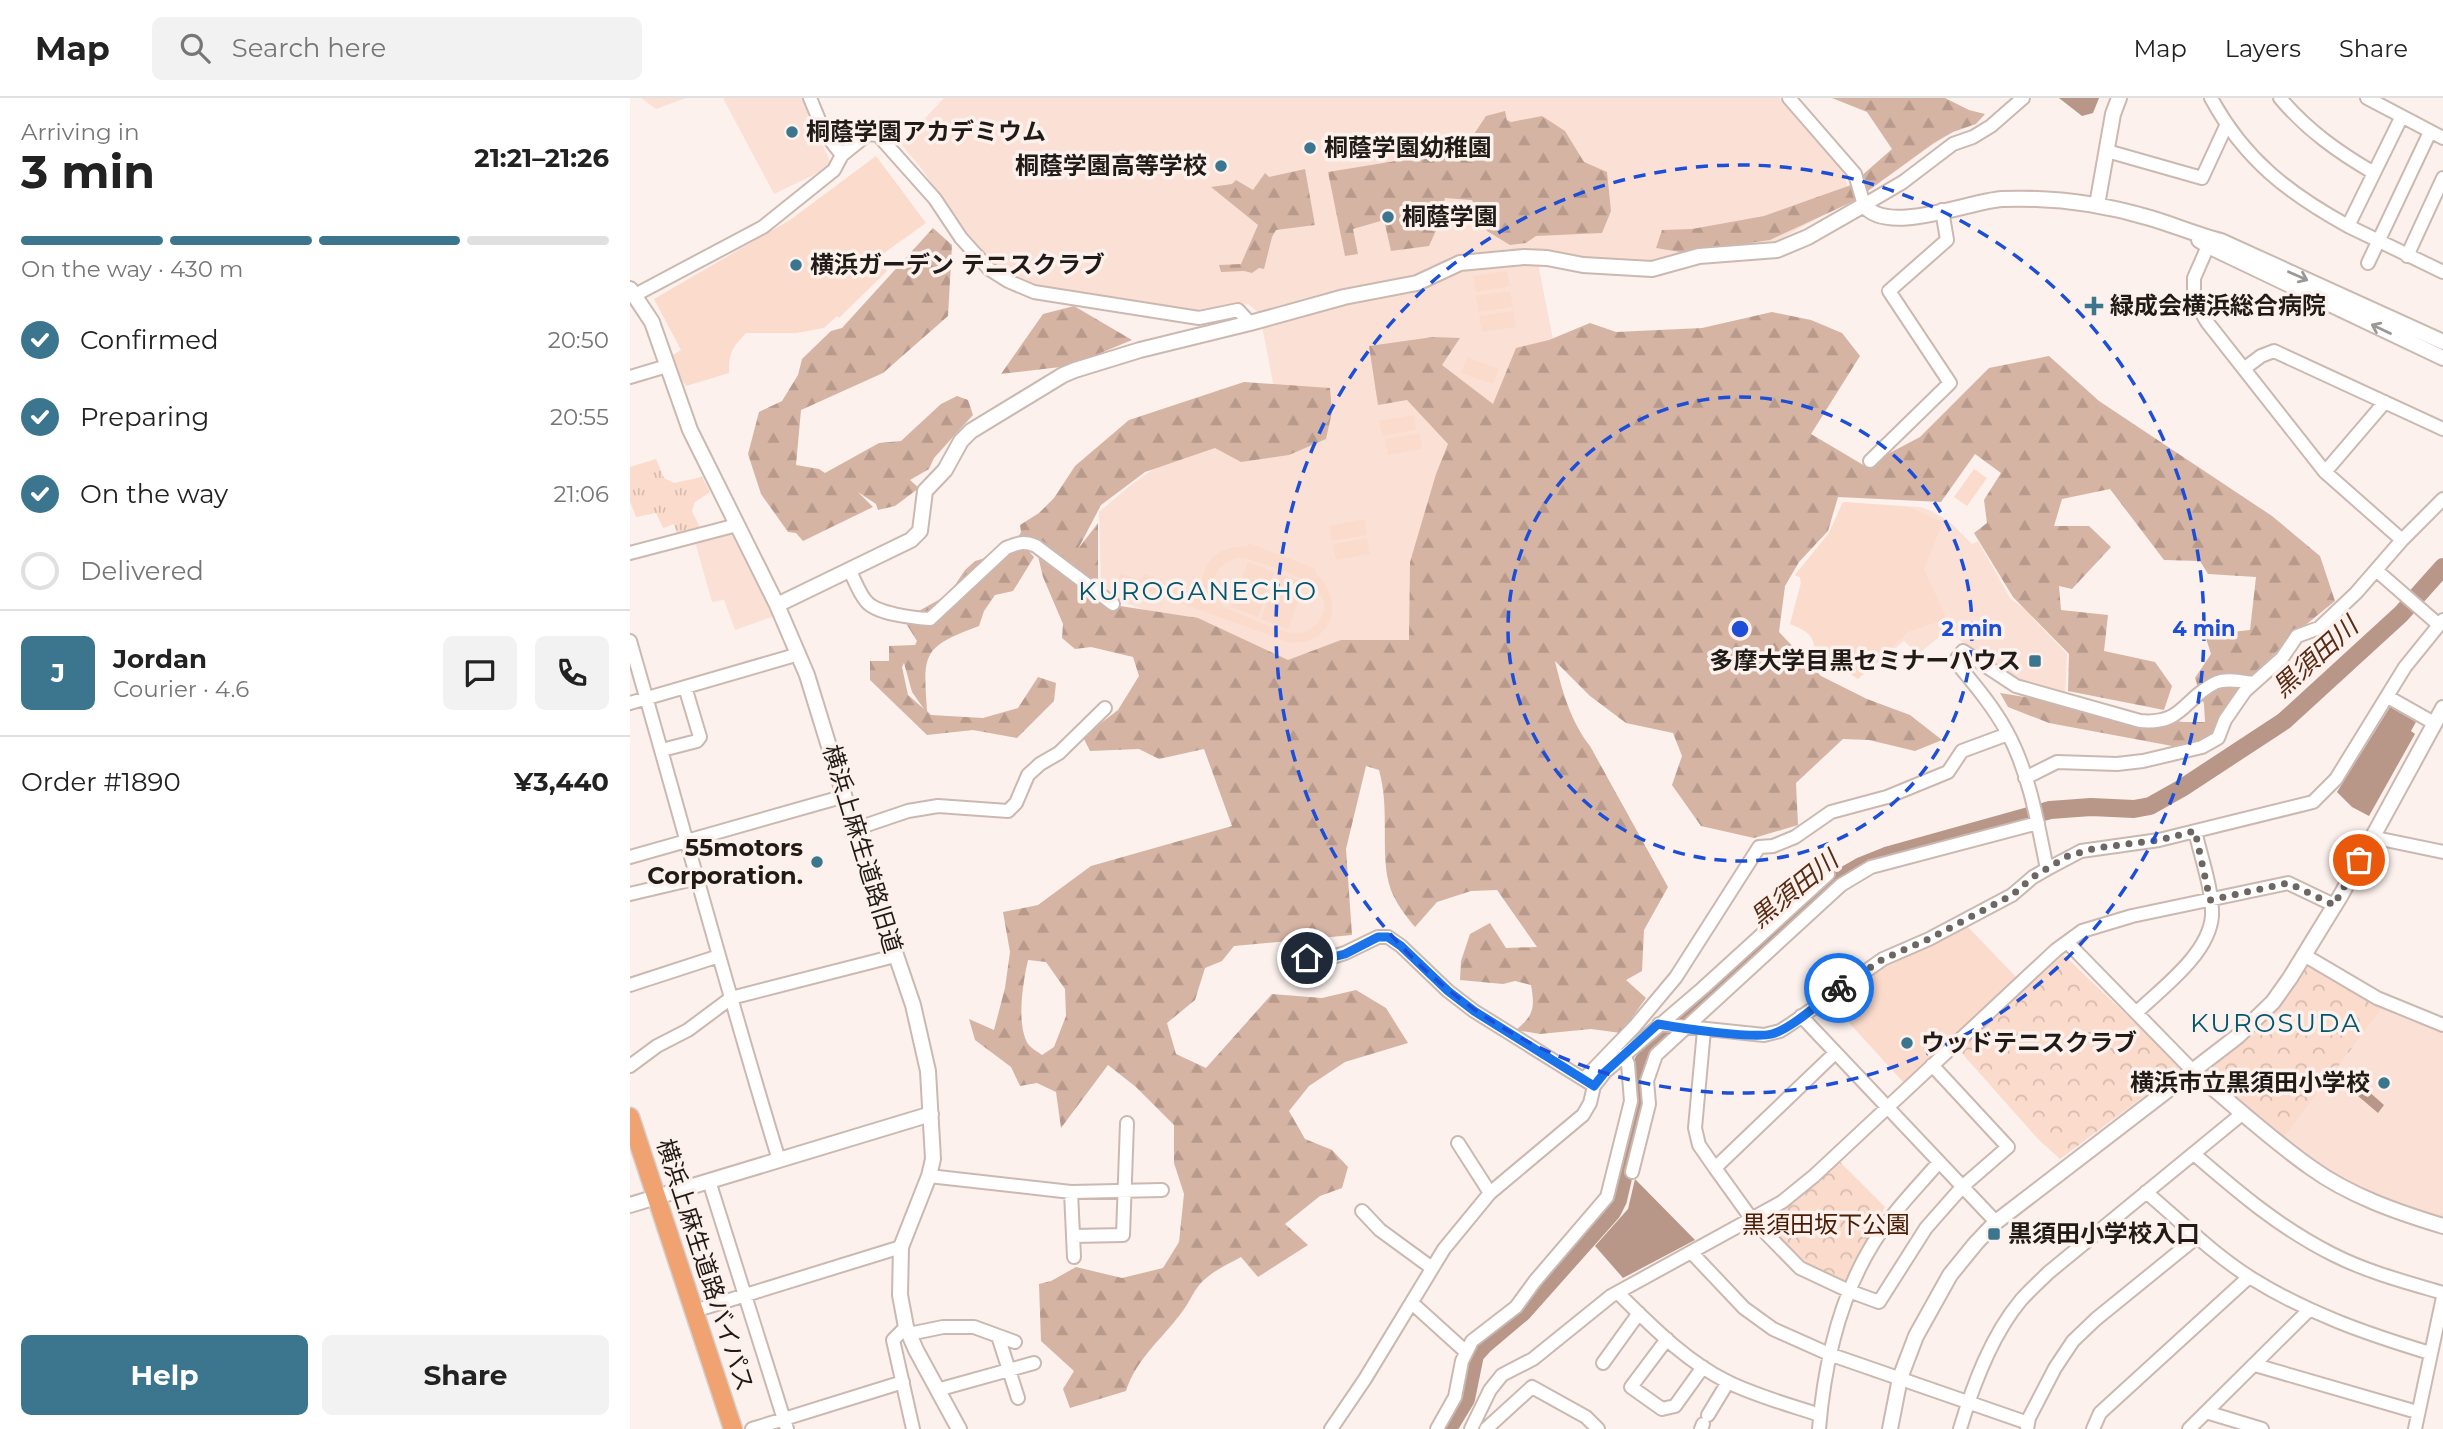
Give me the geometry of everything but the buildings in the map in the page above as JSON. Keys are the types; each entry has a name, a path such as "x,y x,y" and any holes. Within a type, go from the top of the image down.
{"main road":[{"name":"横浜上麻生道路バイパス","path":"630,1117 644,1200 694,1311 733,1429"},
{"name":"横浜上麻生道路バイパス","path":"630,1155 722,1429"}],"street":[{"path":"810,98 824,132 842,155"},
{"path":"1789,98 1855,174 1864,205 1869,212 1898,218 1914,218 2000,199 2097,205 2148,217 2221,241 2443,342"},
{"path":"777,606 911,540 919,531 925,491 945,470 961,441 971,431 1063,374 1140,350 1352,295 1417,284 1460,263 1524,257 1583,265 1652,269 1699,257 1777,250 1808,237 1903,182 1953,144 1973,137 1991,126 2023,98"},
{"path":"2097,205 2119,98"},
{"path":"2211,98 2226,126 2272,177 2306,202 2348,226 2443,272"},
{"path":"2280,98 2307,127 2339,153 2374,173"},
{"path":"2367,98 2443,138"},
{"path":"2348,226 2401,118"},
{"path":"2107,151 2202,178 2226,126"},
{"path":"2368,262 2430,132"},
{"path":"633,292 763,227 834,170 842,155 868,134 878,135 935,199 961,238 989,269 1008,281 1034,292 1199,318 1238,310 1250,323"},
{"path":"2407,256 2438,202 2443,178"},
{"path":"1870,461 1950,383 1889,291 1947,240 1942,210"},
{"path":"2190,233 2208,246 2443,358"},
{"path":"2208,246 2194,278 2194,300 2207,322 2325,472 2402,540"},
{"name":"横浜上麻生道路旧道","path":"633,292 652,322 690,430 777,606 813,689 895,956 913,1005 928,1071 933,1148 929,1176 901,1247 900,1295 908,1330 959,1429"},
{"path":"2245,368 2261,356 2274,351 2443,429"},
{"path":"630,377 667,366"},
{"path":"2325,472 2385,402"},
{"path":"2025,778 2057,762 2117,764 2143,761 2202,747 2218,738 2235,703 2282,658 2297,636 2319,628 2356,593 2402,540 2443,499"},
{"path":"630,553 737,525"},
{"path":"850,571 866,602 874,608 911,618 930,619 1006,548 1018,542 1028,543 1113,604"},
{"path":"1662,1024 1704,1030 1772,1034 1883,959 1939,934 2012,895 2033,877 2081,851 2159,840 2313,802 2336,779 2405,667 2441,622 2418,607 2375,570"},
{"path":"630,641 779,1160"},
{"path":"2047,869 2034,805 2008,734 1985,696 1955,661 1964,651 2016,686 2140,721 2159,723 2171,718 2216,681 2253,683"},
{"path":"630,703 799,654"},
{"path":"662,750 697,741 700,737 685,687"},
{"path":"2388,697 2434,723"},
{"path":"855,829 908,811 938,806 1008,811 1016,803 1028,775 1059,753 1105,708"},
{"path":"1890,1429 1900,1378 1916,1336 1950,1275 1996,1222 2238,1036 2273,1002 2334,905 2443,708"},
{"path":"1331,1429 1343,1414 1444,1249 1490,1193 1583,1115 1590,1103 1589,1082 1675,977 1759,847 1773,846 1795,837 1830,812 1887,797 1948,772 1962,751 2008,734"},
{"path":"630,858 845,796"},
{"path":"1632,1172 1649,1104 1647,1082 1656,1055 1831,893 1871,867 2038,821"},
{"path":"2137,1012 2197,952 2207,937 2211,917 2210,900 2195,831"},
{"path":"2371,837 2443,852"},
{"path":"1589,1082 1626,1060 1828,874"},
{"path":"630,894 698,878"},
{"path":"1471,1429 1490,1390 1502,1375 1533,1359 1594,1308 1618,1293 1782,1202 1814,1176 1932,1065 2082,931 2132,916 2288,883 2334,905"},
{"path":"1307,958 1329,958 1345,954 1378,937 1388,937 1474,1011 1589,1082"},
{"path":"2067,942 2193,1071 2310,1167 2334,1182 2400,1213 2443,1226"},
{"path":"2304,955 2377,998 2443,1025"},
{"path":"630,985 719,956"},
{"path":"630,1066 657,1046 688,1030 731,998 895,956"},
{"path":"1801,1016 1996,1222"},
{"path":"1704,1030 1695,1128 1699,1145 1751,1218 1800,1268 1849,1291 1879,1301 1926,1228 1963,1186 2008,1147 1932,1065"},
{"path":"1715,1168 1835,1053"},
{"path":"1626,1060 1650,1074"},
{"path":"1437,1429 1455,1397 1465,1351 1479,1333 1516,1307 1535,1281 1604,1202 1610,1189 1630,1109 1626,1060"},
{"path":"1960,1429 1984,1363 2020,1301 2048,1273 2243,1113"},
{"path":"644,1200 930,1114"},
{"path":"1073,1236 1123,1235 1127,1123"},
{"path":"1458,1143 1490,1193"},
{"path":"2194,1154 2254,1206 2324,1250 2385,1276 2443,1295 2414,1429"},
{"path":"1819,1429 1829,1354 1849,1291 1888,1220 1939,1162"},
{"path":"929,1176 1071,1192 1162,1189"},
{"path":"709,1181 785,1424"},
{"path":"1071,1192 1074,1257"},
{"path":"2146,1192 2197,1237 2249,1277 2309,1310 2380,1338 2430,1353"},
{"path":"1362,1211 1380,1230 1432,1268"},
{"path":"1691,1252 1744,1308 1773,1329 1829,1354 1968,1402 2027,1426 2055,1367 2073,1341 2197,1237"},
{"path":"694,1311 901,1247"},
{"path":"2093,1429 2100,1413 2249,1277"},
{"path":"1618,1293 1667,1339 1703,1367 1728,1382 1820,1415"},
{"path":"1412,1303 1465,1351"},
{"path":"2189,1429 2309,1310"},
{"path":"1603,1363 1639,1313"},
{"path":"913,1429 893,1339 908,1330 943,1327 974,1328 1016,1342"},
{"path":"998,1336 1018,1398"},
{"path":"1667,1339 1632,1387 1662,1409 1675,1406 1703,1367"},
{"path":"937,1390 1034,1363"},
{"path":"2255,1366 2417,1412"},
{"path":"752,1429 785,1424 903,1382"},
{"path":"1704,1423 1728,1382"},
{"path":"1486,1429 1532,1387 1586,1417 1598,1429"},
{"path":"2206,1412 2262,1429"}],"shaded area":[{"path":"641,98 686,98 656,109"},
{"path":"723,98 802,98 832,166 774,194"},
{"name":"桐蔭学園","path":"944,98 1779,98 1844,173 1851,200 1775,242 1695,248 1643,265 1538,250 1458,256 1413,276 1320,294 1258,312 1248,304 1196,311 1040,288 988,260 901,144"},
{"path":"2059,98 2099,98 2093,113 2082,116"},
{"name":"桐蔭学園","path":"1538,263 1558,365 1413,642 1278,667 1225,637 1122,602 1101,584 1099,512 1180,450 1268,396 1273,383 1262,326 1464,267"},
{"path":"1843,502 1920,507 1951,523 1972,544 1978,541 2010,598 2067,654 2065,694 2017,681 1947,631 1918,654 1904,641 1858,679 1849,673 1819,665 1812,635 1805,629 1790,624 1801,583 1800,577 1795,575 1829,533"},
{"path":"732,532 775,616 735,630 724,600 712,602 695,542"},
{"path":"2390,707 2416,722 2411,731 2415,734 2369,816 2352,807 2337,792"},
{"name":"横浜市立黒須田小学校","path":"2384,1006 2443,1027 2443,1217 2368,1192 2283,1139"},
{"path":"2358,1082 2384,1105 2378,1113 2351,1090"},
{"path":"1635,1179 1695,1240 1623,1278 1595,1246 1628,1209"}],"green space":[{"path":"1832,98 1945,98 1969,110 1985,114 1976,124 1953,132 1934,143 1854,201 1770,240 1686,253 1656,248 1662,230 1692,229 1764,216 1851,185 1892,149 1867,112"},
{"path":"1505,111 1507,120 1511,122 1542,116 1565,131 1584,162 1607,172 1611,211 1602,233 1536,236 1526,243 1510,245 1487,231 1472,200 1445,198 1439,224 1429,246 1391,251 1384,220 1353,229 1358,254 1345,256 1328,172 1408,159 1421,155 1420,146 1432,145 1456,161 1486,116"},
{"name":"横浜ガーデン テニスクラブ","path":"876,156 926,223 877,258 887,271 839,318 837,316 824,328 796,333 746,333 732,351 729,373 686,386 673,355 681,350 654,299 790,220"},
{"path":"1305,169 1315,225 1276,230 1264,269 1259,268 1252,273 1221,272 1219,265 1241,264 1258,225 1211,187 1232,184 1236,180 1253,190 1265,173 1269,177"},
{"path":"933,228 952,245 948,316 883,373 801,410 796,465 819,469 825,473 879,443 901,441 941,404 957,396 968,400 973,415 934,458 929,469 910,480 919,488 895,506 878,510 876,504 858,492 873,507 803,541 796,533 788,532 761,494 748,454 759,412 782,401 798,375 802,359 831,331 842,328"},
{"path":"1507,271 1510,286 1476,292 1473,276"},
{"path":"1510,291 1513,307 1479,312 1476,296"},
{"path":"1074,306 1132,340 1069,366 1001,374 1043,314"},
{"path":"1513,311 1516,327 1482,332 1479,316"},
{"path":"1772,312 1811,320 1842,333 1860,356 1811,434 1865,466 1920,437 1989,368 2049,356 2099,401 2272,516 2320,556 2335,601 2292,636 2236,693 2217,732 2183,748 2049,723 2008,707 2000,693 2183,722 2205,722 2204,704 2195,678 2211,654 2205,635 2250,630 2256,577 2208,574 2200,561 2164,560 2110,489 2062,499 2054,526 2089,526 2111,547 2072,589 2059,586 2061,610 2108,615 2104,651 2155,662 2172,686 2164,710 2068,691 2069,654 2013,597 1974,533 1987,523 1984,500 2001,473 1975,454 1941,502 1838,497 1828,531 1799,562 1785,586 1779,632 1821,676 1867,699 1910,715 1942,740 1915,751 1869,740 1843,739 1796,783 1798,825 1754,838 1701,826 1672,785 1682,756 1673,733 1626,723 1590,696 1555,661 1572,716 1668,887 1644,930 1642,971 1626,980 1646,998 1621,1033 1591,1029 1540,1034 1516,1030 1532,1010 1531,985 1515,981 1503,984 1460,980 1461,961 1470,934 1490,923 1506,948 1537,947 1497,890 1471,891 1437,902 1415,927 1397,903 1391,889 1386,861 1382,784 1379,770 1366,766 1346,849 1352,935 1234,946 1222,961 1205,968 1195,1000 1167,1023 1176,1054 1206,1068 1272,994 1322,998 1356,990 1386,1008 1408,1043 1345,1062 1309,1086 1289,1111 1305,1139 1332,1150 1348,1167 1342,1188 1320,1196 1285,1224 1308,1245 1258,1277 1241,1257 1214,1272 1200,1284 1182,1312 1143,1359 1126,1391 1070,1408 1063,1389 1074,1371 1041,1341 1039,1284 1051,1281 1076,1267 1122,1278 1163,1268 1179,1242 1184,1194 1174,1163 1174,1125 1136,1087 1108,1065 1061,1128 1056,1092 1037,1083 1020,1086 1011,1067 975,1040 969,1019 994,1030 1005,988 1010,952 1003,912 1038,905 1091,866 1232,826 1204,749 1159,759 1139,749 1090,751 1083,737 1118,710 1139,676 1133,657 1091,647 1075,649 1062,638 1063,624 1043,577 1037,552 1025,547 1034,557 1013,591 995,595 984,611 979,626 936,647 930,655 925,676 927,711 931,715 983,718 1018,708 1038,677 1056,683 1054,701 1017,738 973,730 927,735 870,680 870,661 889,661 889,646 915,645 917,641 907,625 910,616 949,594 965,570 975,561 1012,550 1021,532 1020,525 1039,513 1054,498 1075,466 1129,420 1244,382 1330,388 1332,412 1326,439 1289,455 1241,462 1215,448 1145,472 1101,505 1078,549 1098,523 1098,583 1120,606 1198,618 1288,660 1341,640 1409,640 1410,562 1436,474 1448,444 1407,400 1378,405 1369,346 1433,337 1460,338 1442,365 1493,404 1516,348 1549,340 1590,323 1616,332 1702,328","holes":["904,663 912,692 924,709 908,695 902,667","1028,960 1046,962 1065,989 1066,1016 1054,1047 1042,1055 1028,1044 1022,1026 1023,991"]},
{"path":"1467,357 1499,369 1493,384 1461,373"},
{"path":"1414,415 1416,430 1382,436 1379,421"},
{"path":"1419,433 1422,449 1388,455 1385,439"},
{"path":"656,459 664,478 674,483 702,477 710,492 695,502 692,511 701,530 677,535 674,524 663,528 656,513 636,517 630,501 630,467"},
{"path":"1974,469 1987,478 1967,506 1954,497"},
{"path":"1843,502 1909,507 1943,522 1924,569 1947,619 1908,632 1858,679 1849,673 1819,665 1812,639 1805,631 1790,624 1801,583 1800,577 1795,575 1829,533"},
{"path":"1364,519 1367,535 1332,541 1329,526"},
{"path":"1367,538 1370,554 1336,560 1333,544"},
{"path":"1249,543 1316,569 1315,573 1325,584 1330,596 1332,609 1330,620 1315,638 1303,642 1288,642 1118,580 1121,573 1141,581 1144,574 1203,597 1203,576 1211,560 1226,549 1247,547","holes":["1244,558 1285,572 1313,587 1322,597 1324,609 1316,625 1304,632 1287,632 1222,606 1214,591 1218,570 1230,561"]},
{"path":"1248,562 1275,572 1258,617 1231,607"},
{"path":"1278,573 1305,583 1288,629 1261,619"},
{"name":"ウッドテニスクラブ","path":"1967,926 2016,977 1904,1083 1832,1004 1874,973"},
{"path":"2057,955 2065,956 2180,1066 2175,1073 2060,1159 2037,1138 1959,1050"},
{"path":"2304,960 2384,1006 2283,1139 2207,1073 2206,1067"},
{"name":"黒須田坂下公園","path":"1838,1160 1885,1207 1845,1284 1801,1263 1758,1221"}],"waterway":[{"name":"黒須田川","path":"1448,1429 1466,1399 1475,1355 1523,1312 1612,1212 1618,1200 1641,1099 1643,1062 1652,1048 1840,878 1886,856 2050,810 2091,807 2134,809 2150,806 2284,721 2401,614 2443,567"}],"way so far":[{"path":"1839,988 1883,959 1948,930 2012,895 2033,877 2081,851 2159,840 2195,831 2210,900 2288,883 2334,905 2359,860"}],"place":[{"name":"桐蔭学園アカデミウム","path":"792,132"},
{"name":"桐蔭学園幼稚園","path":"1310,148"},
{"name":"桐蔭学園高等学校","path":"1221,166"},
{"name":"桐蔭学園","path":"1388,217"},
{"name":"横浜ガーデン テニスクラブ","path":"796,265"},
{"name":"緑成会横浜総合病院","path":"2094,306"},
{"name":"多摩大学目黒セミナーハウス","path":"2035,661"},
{"name":"55motors Corporation.","path":"817,862"},
{"name":"ウッドテニスクラブ","path":"1907,1043"},
{"name":"横浜市立黒須田小学校","path":"2384,1083"},
{"name":"黒須田小学校入口","path":"1994,1234"}],"district":[{"name":"KUROGANECHO","path":"1198,591"},
{"name":"KUROSUDA","path":"2276,1023"}],"route":[{"path":"1307,958 1329,958 1345,954 1378,937 1388,937 1474,1011 1594,1086 1605,1072 1658,1024 1772,1034 1791,1024 1839,988"}]}
